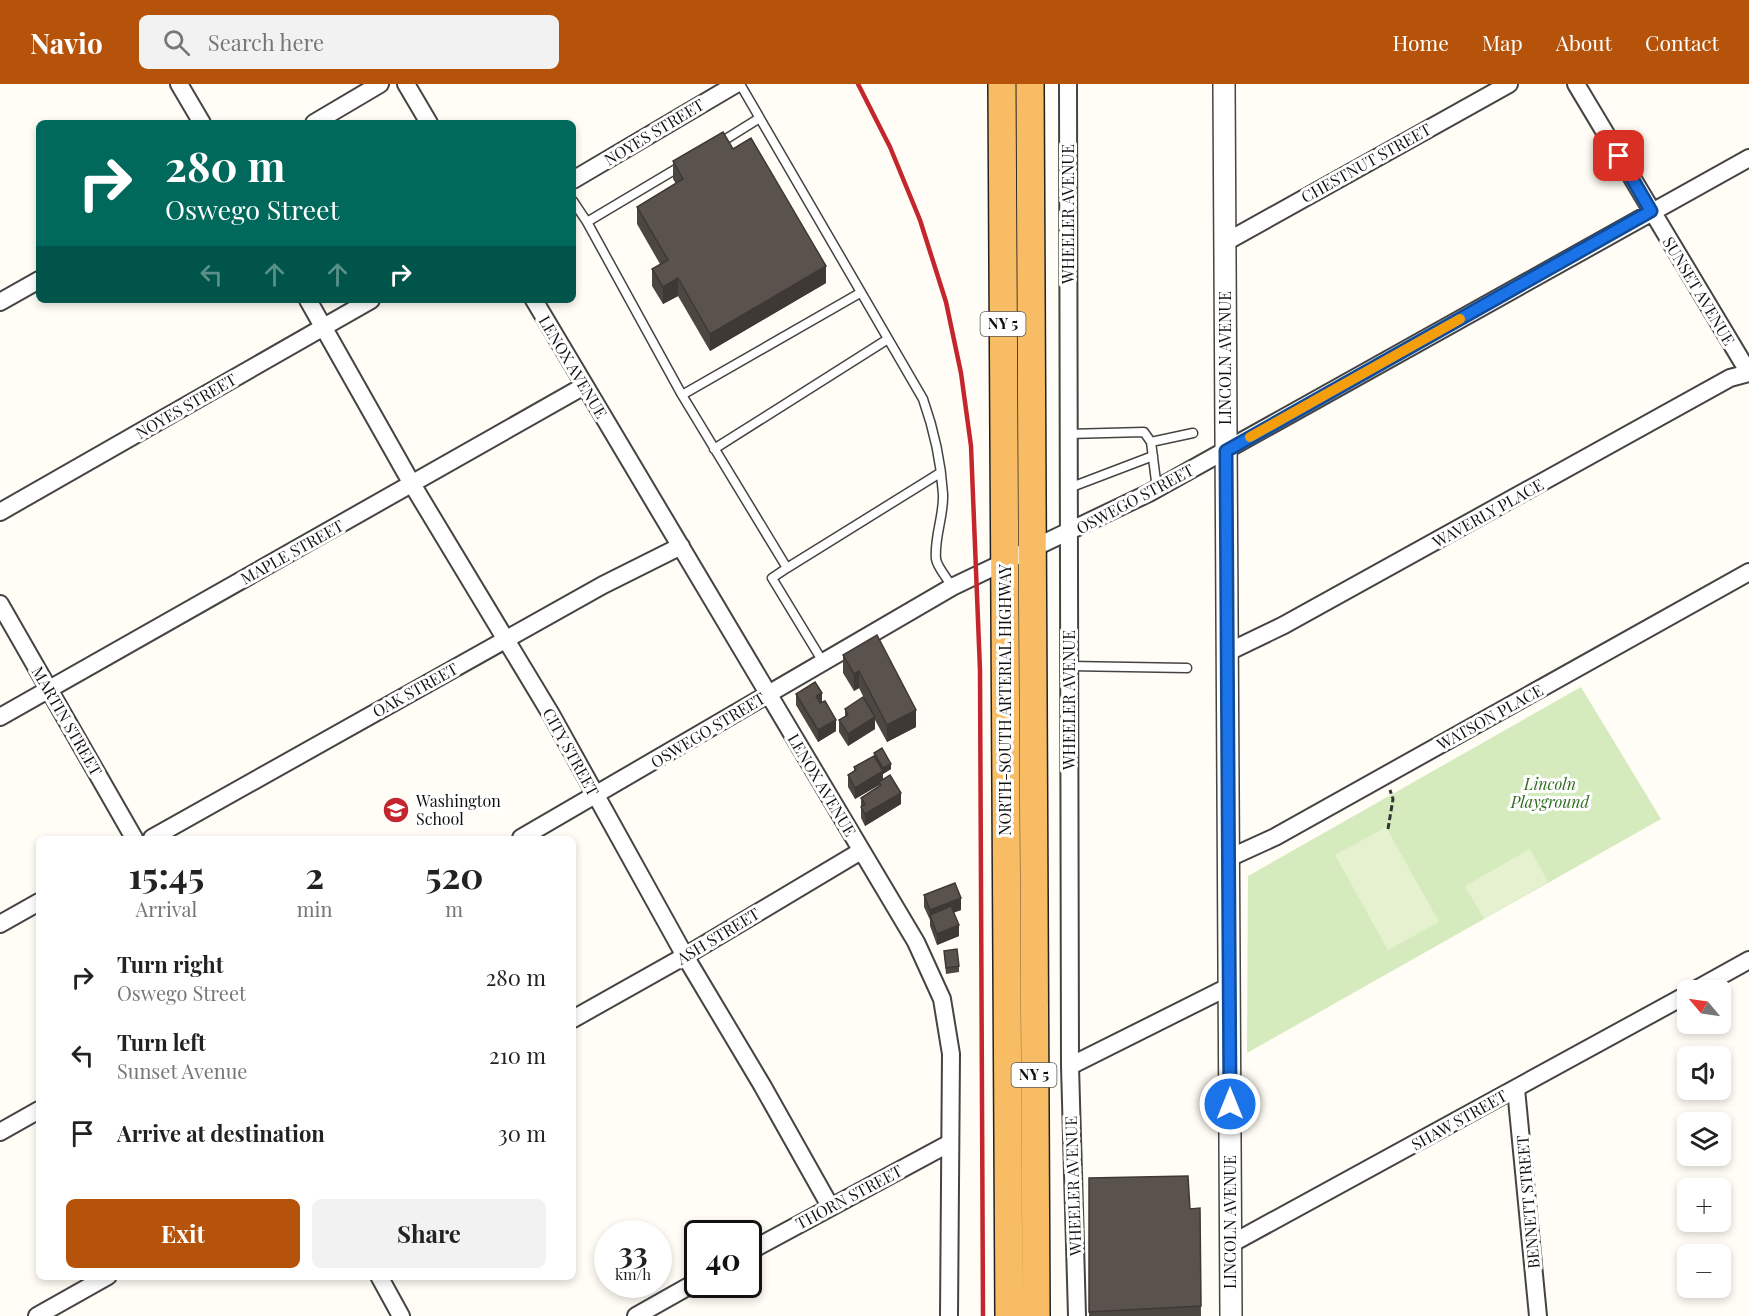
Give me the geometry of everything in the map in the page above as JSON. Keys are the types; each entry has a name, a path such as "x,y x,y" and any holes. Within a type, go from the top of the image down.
{"highway":[{"name":"NORTH-SOUTH ARTERIAL HIGHWAY","path":"1002,84 1009,1316"},
{"name":"NORTH-SOUTH ARTERIAL HIGHWAY","path":"1030,84 1036,1316"}],"street":[{"path":"180,84 200,120"},
{"path":"319,120 381,84"},
{"path":"406,84 427,120"},
{"name":"NOYES STREET","path":"576,178 738,84"},
{"name":"WHEELER AVENUE","path":"1068,84 1070,1066 1077,1316"},
{"name":"LINCOLN AVENUE","path":"1224,84 1231,1316"},
{"name":"CHESTNUT STREET","path":"1224,243 1509,84"},
{"name":"SUNSET AVENUE","path":"1576,84 1749,373"},
{"name":"OSWEGO STREET","path":"525,836 952,587 1033,551 1157,489 1749,158"},
{"path":"0,302 36,282"},
{"name":"CITY STREET","path":"310,303 412,484 552,716 685,956 762,1084 830,1206"},
{"name":"NOYES STREET","path":"0,512 366,303"},
{"name":"LENOX AVENUE","path":"536,303 916,942 942,999 951,1054 949,1316"},
{"name":"WAVERLY PLACE","path":"1226,653 1284,626 1730,378 1749,373"},
{"name":"MAPLE STREET","path":"0,717 584,386"},
{"name":"OAK STREET","path":"156,836 505,639 603,585 681,546"},
{"name":"WATSON PLACE","path":"1229,858 1275,837 1749,572"},
{"name":"MARTIN STREET","path":"0,604 133,836"},
{"name":"ASH STREET","path":"576,1017 685,956 861,851"},
{"path":"0,924 36,904"},
{"path":"1713,980 1749,960"},
{"path":"1070,1066 1230,986"},
{"name":"SHAW STREET","path":"1229,1245 1677,1000"},
{"name":"BENNETT STREET","path":"1516,1089 1538,1316"},
{"path":"0,1132 36,1112"},
{"name":"THORN STREET","path":"762,1244 950,1143"},
{"path":"37,1316 101,1280"},
{"path":"381,1280 401,1316"},
{"path":"636,1316 684,1289"}],"lane":[{"path":"738,84 922,399 932,424 943,496 936,560 952,587"},
{"path":"713,147 758,118"},
{"path":"587,222 693,159"},
{"path":"576,206 682,395 787,568"},
{"path":"682,395 860,293"},
{"path":"714,449 888,339"},
{"path":"1068,434 1144,432 1151,441 1157,489"},
{"path":"1151,441 1193,433"},
{"path":"1068,488 1153,456"},
{"path":"823,662 772,578 940,473"},
{"path":"1068,666 1187,668"}],"path":[{"path":"1383,777 1393,799 1388,829"}],"green space":[{"name":"Lincoln Playground","path":"1581,687 1661,819 1247,1053 1248,876"},
{"path":"1386,827 1439,922 1388,950 1335,855"},
{"path":"1530,849 1548,882 1484,919 1465,886"}],"building":[{"path":"723,132 733,149 751,138 826,266 710,334 678,278 663,287 652,269 668,260 637,207 683,179 673,161"},
{"path":"877,635 916,710 887,725 859,671 854,674 843,655"},
{"path":"815,682 822,693 816,696 820,703 825,701 836,720 818,730 796,694"},
{"path":"863,697 875,717 848,734 839,720 848,715 845,709"},
{"path":"882,748 891,764 883,768 874,753"},
{"path":"874,756 883,771 855,788 848,775 856,770 854,767"},
{"path":"890,775 901,793 865,814 861,807 865,804 861,798 881,785 879,782"},
{"path":"955,883 961,898 930,910 924,895"},
{"path":"951,906 959,925 937,934 930,915"},
{"path":"957,949 959,966 946,968 944,951"},
{"path":"1188,1176 1190,1209 1200,1208 1201,1306 1089,1312 1089,1178"}],"railway":[{"path":"858,84 890,147 920,220 946,302 961,373 971,446 980,670 983,1316"}],"slow traffic":[{"path":"1250,437 1460,319"}],"place":[{"name":"Washington School","path":"396,810"}],"route":[{"path":"1230,1104 1226,451 1651,211 1619,156"}]}
